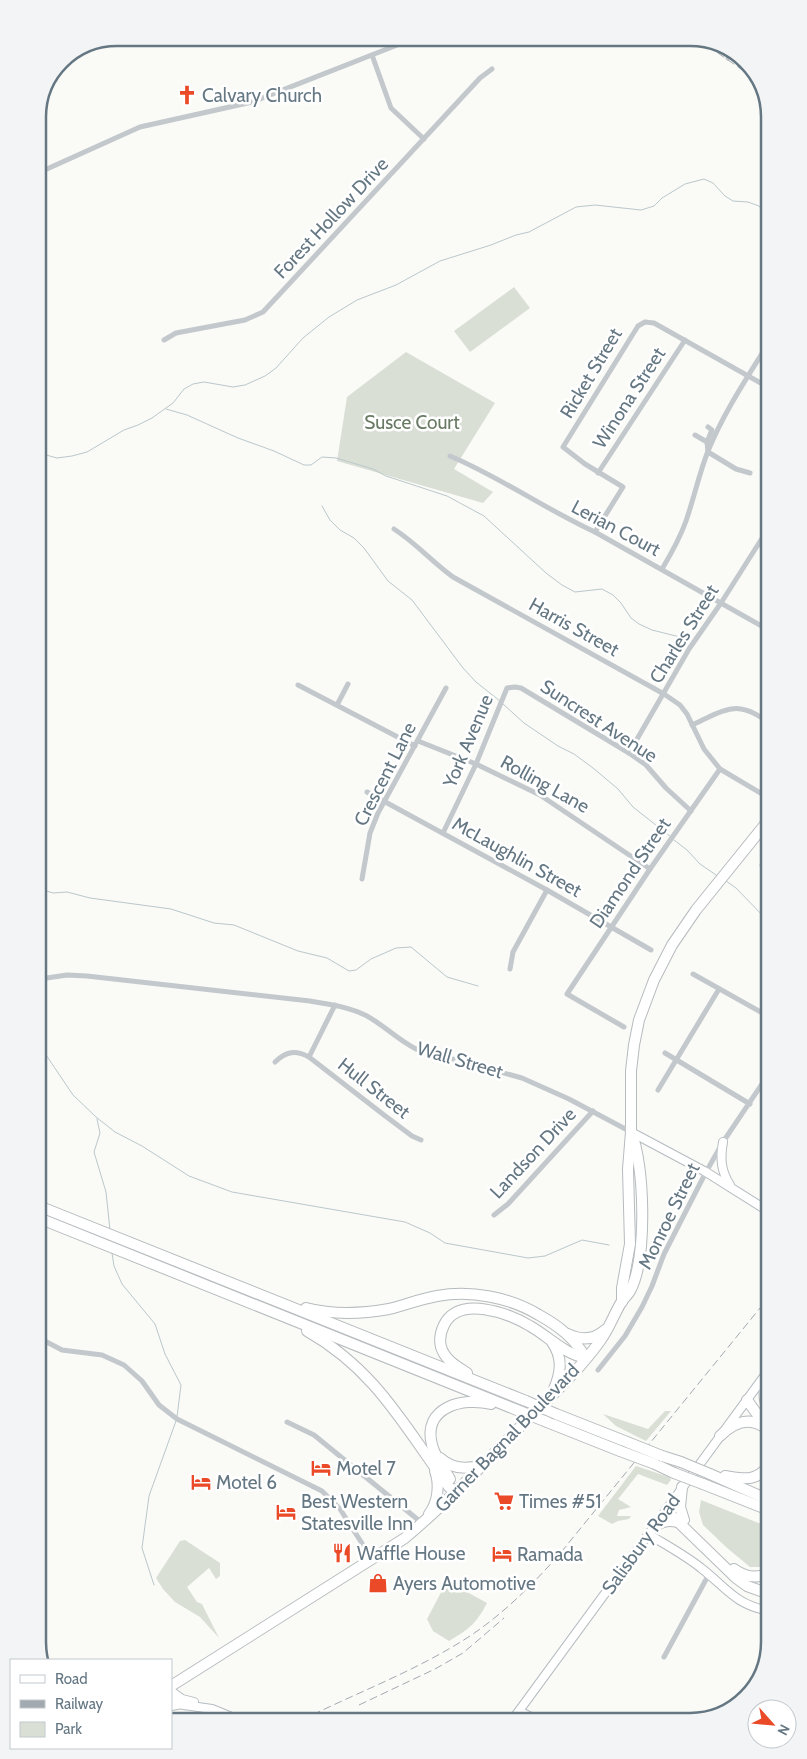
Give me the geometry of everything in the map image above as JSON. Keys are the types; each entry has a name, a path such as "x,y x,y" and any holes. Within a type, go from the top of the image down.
{"highway":[{"name":"Garner Bagnal Boulevard","path":"172,1685 405,1538 483,1465 553,1393 599,1342 610,1326 622,1302 622,1288 630,1244 628,1169 631,1132 631,1071 639,1020 654,980 672,945 696,910 761,829"},
{"path":"46,1209 556,1414 681,1462 761,1496"},
{"path":"46,1221 761,1507"},
{"path":"193,1268 298,1306 340,1314 389,1308 437,1296 459,1294 499,1298 517,1304 534,1311 575,1338 592,1338 610,1326"},
{"path":"231,1295 323,1339 358,1366 387,1399 435,1460 452,1482 456,1492"},
{"path":"485,1385 452,1363 444,1355 440,1344 441,1332 445,1322 453,1314 463,1309 474,1308 494,1311 512,1317 530,1325 575,1356 586,1358"},
{"path":"567,1334 578,1345 586,1358"},
{"path":"546,1336 558,1351 561,1362 560,1373 553,1393"},
{"path":"747,1400 761,1407"},
{"path":"747,1400 761,1419"},
{"path":"422,1524 432,1511 438,1487 430,1436 437,1416 445,1408 468,1401 517,1410"},
{"path":"720,1436 738,1422 753,1421 761,1426"},
{"path":"435,1460 456,1468 467,1469 483,1465"},
{"path":"710,1474 742,1479 753,1478 761,1474"},
{"path":"682,1487 681,1521 736,1578 747,1586 761,1591"},
{"path":"718,1490 761,1512"},
{"path":"667,1508 738,1572 754,1577 761,1575"},
{"path":"650,1531 659,1522 669,1520 681,1521"}],"street":[{"path":"46,168 140,127 252,102 395,46"},
{"path":"372,55 391,108 424,139"},
{"name":"Forest Hollow Drive","path":"164,340 176,333 245,320 263,312 480,78 492,69"},
{"name":"Ricket Street","path":"598,473 577,459 563,446 634,331 641,323 650,321 761,383"},
{"name":"Winona Street","path":"598,473 684,340"},
{"path":"662,569 686,523 708,452 724,417 761,355"},
{"path":"708,427 712,430 707,442 708,452"},
{"path":"695,435 707,442"},
{"path":"708,452 736,469 750,472"},
{"name":"Lerian Court","path":"450,456 595,532 761,625"},
{"path":"595,532 623,488 598,473"},
{"name":"Harris Street","path":"394,529 413,541 443,570 664,694 680,705 687,714 704,749 720,769"},
{"name":"Charles Street","path":"629,753 690,649 722,603 761,541"},
{"path":"337,705 348,684"},
{"name":"Rolling Lane","path":"298,685 416,744 476,764 552,802 650,868"},
{"name":"Crescent Lane","path":"362,879 370,833 446,688"},
{"name":"Suncrest Avenue","path":"507,688 521,688 629,753 646,765 666,788 691,810"},
{"name":"York Avenue","path":"443,833 476,764 507,688"},
{"path":"692,725 740,708 761,718"},
{"path":"720,769 761,793"},
{"name":"Diamond Street","path":"624,1027 567,994 650,868 720,769"},
{"name":"McLaughlin Street","path":"367,792 547,890 651,950"},
{"path":"510,969 514,952 547,890"},
{"path":"693,974 761,1012"},
{"name":"Wall Street","path":"46,978 68,975 87,976 335,1005 367,1016 416,1050 522,1078 593,1111 706,1172 761,1206"},
{"path":"658,1090 719,989"},
{"path":"275,1062 282,1055 291,1052 301,1052 310,1057 335,1005"},
{"path":"665,1053 750,1104"},
{"name":"Hull Street","path":"310,1057 412,1136 421,1140"},
{"name":"Monroe Street","path":"598,1370 625,1336 652,1286 664,1254 706,1172 723,1142 761,1086"},
{"name":"Landson Drive","path":"494,1215 508,1204 593,1111"},
{"path":"723,1142 721,1165 724,1176 732,1187"},
{"path":"46,1342 62,1350 102,1355 124,1365 142,1381 158,1405 168,1414 322,1491 340,1509 372,1560"},
{"name":"Salisbury Road","path":"518,1711 761,1382"},
{"path":"287,1422 314,1435 422,1524"},
{"path":"650,1531 709,1574 740,1601 761,1609"},
{"path":"664,1657 709,1574"},
{"path":"172,1692 182,1698 203,1704 208,1708"},
{"path":"173,1703 208,1708 221,1713"},
{"path":"518,1711 522,1713"}],"green space":[{"path":"514,287 530,308 470,352 454,331"},
{"name":"Susce Court","path":"406,352 495,403 454,469 493,492 483,503 337,461 347,397"},
{"path":"665,1411 671,1411 646,1441 616,1426 603,1414 648,1429"},
{"path":"636,1466 669,1477 671,1480 667,1485 638,1474 618,1499 631,1507 619,1510 617,1516 631,1516 629,1519 612,1524 598,1516"},
{"path":"701,1500 761,1524 761,1567 750,1567 726,1547 703,1525 699,1512"},
{"path":"185,1540 220,1563 220,1576 216,1579 209,1568 187,1587 197,1602 202,1604 219,1638 200,1617 175,1602 156,1578 180,1541"},
{"path":"447,1581 487,1603 471,1625 449,1641 433,1631 427,1619"}],"waterway":[{"path":"46,455 57,458 87,452 124,430 152,418 173,403 184,389 193,384 204,382 233,387 245,385 265,376 276,368 303,338 329,317 357,300 396,285 440,261 529,232 576,207 595,205 641,210 654,206 662,198 685,184 704,179 713,183 725,196 733,201 748,202 761,208"},
{"path":"166,409 187,415 304,465 311,465 322,457 336,458 373,469 386,476 447,496 484,516 546,573 562,585 575,592 602,589 613,595 631,618 639,624 652,630 684,638"},
{"path":"322,506 330,520 364,548 388,581 412,600 463,668 476,682 500,701"},
{"path":"503,704 524,723 593,768 618,789 633,807 671,837"},
{"path":"674,840 700,864 719,877"},
{"path":"726,881 736,888 761,914"},
{"path":"46,891 53,893 67,892 90,898 171,909 214,923 234,925 298,951 327,958 349,971 356,970 371,959 396,948 411,947 447,977 478,986"},
{"path":"46,1055 73,1095 115,1132 142,1146 189,1176 232,1192 405,1222 430,1233 445,1243 528,1258 545,1256 582,1240 609,1245"},
{"path":"97,1119 100,1133 94,1152 106,1192 110,1230"},
{"path":"112,1253 114,1266 122,1284 155,1324 165,1354 181,1385 177,1417"},
{"path":"154,1585 142,1548 149,1496 176,1421"}],"railway":[{"path":"716,52 741,69"},
{"path":"317,1713 430,1660 470,1636 516,1599 558,1556 761,1307"},
{"path":"359,1705 435,1669 463,1653 504,1618"}],"place":[{"name":"Calvary Church","path":"187,95"},
{"name":"Motel 7","path":"321,1468"},
{"name":"Motel 6","path":"201,1482"},
{"name":"Times #51","path":"504,1501"},
{"name":"Best Western Statesville Inn","path":"286,1512"},
{"name":"Waffle House","path":"342,1553"},
{"name":"Ramada","path":"502,1554"},
{"name":"Ayers Automotive","path":"378,1583"}]}
